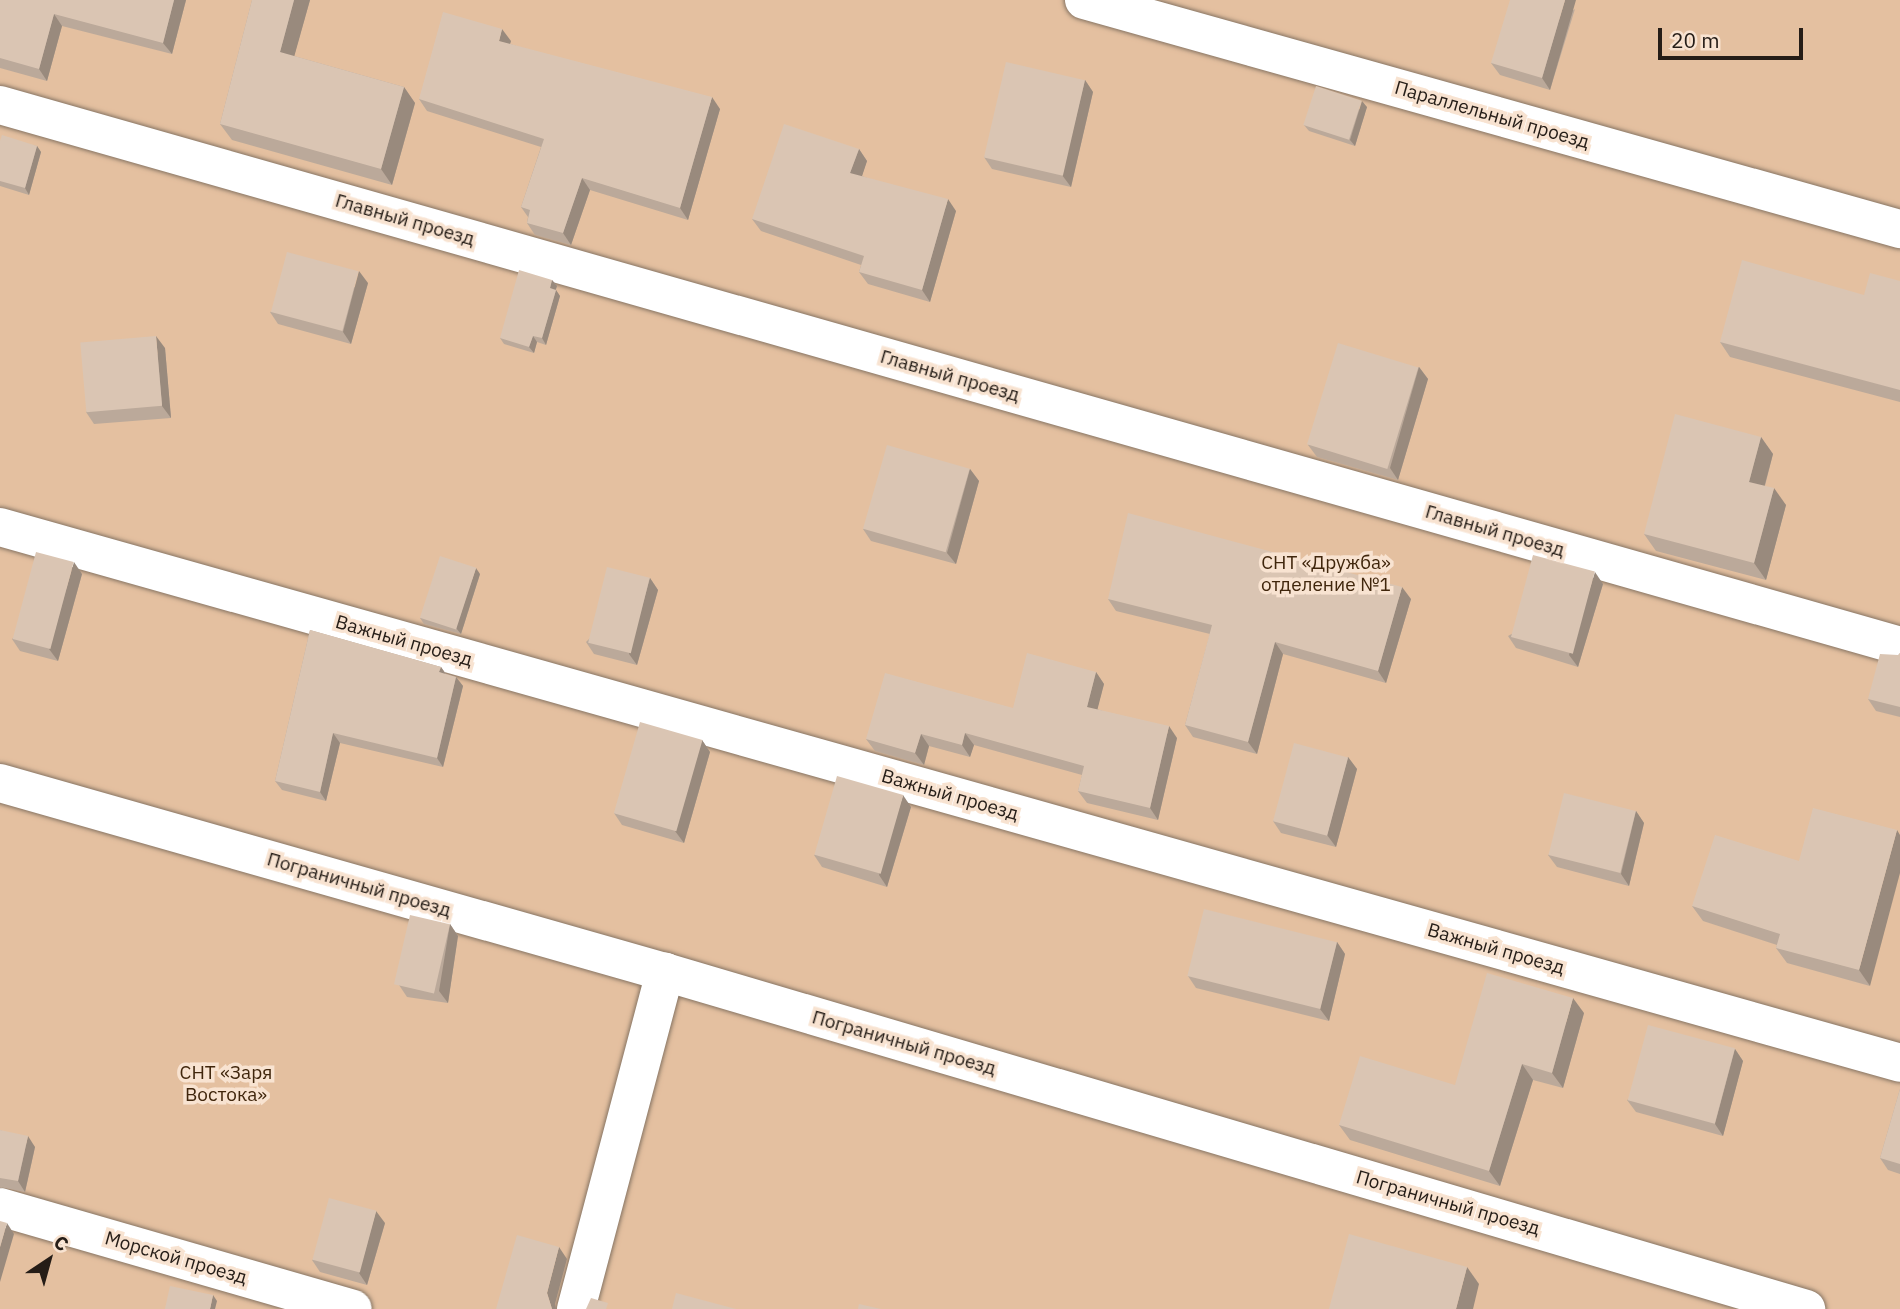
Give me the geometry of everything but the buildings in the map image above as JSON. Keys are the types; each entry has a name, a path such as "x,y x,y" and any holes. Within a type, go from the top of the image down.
{"lane":[{"name":"Параллельный проезд","path":"1084,0 1900,229"},
{"name":"Главный проезд","path":"0,105 1900,646"},
{"name":"Важный проезд","path":"0,527 1900,1063"},
{"name":"Пограничный проезд","path":"0,783 665,972 1806,1309"},
{"path":"576,1309 665,972"},
{"name":"Морской проезд","path":"0,1207 353,1309"}],"green space":[{"name":"СНТ «Дружба» отделение №1","path":"0,0 1900,0 1900,1309 0,1309"}],"park label":[{"name":"СНТ «Заря Востока»","path":"226,1084"}]}
